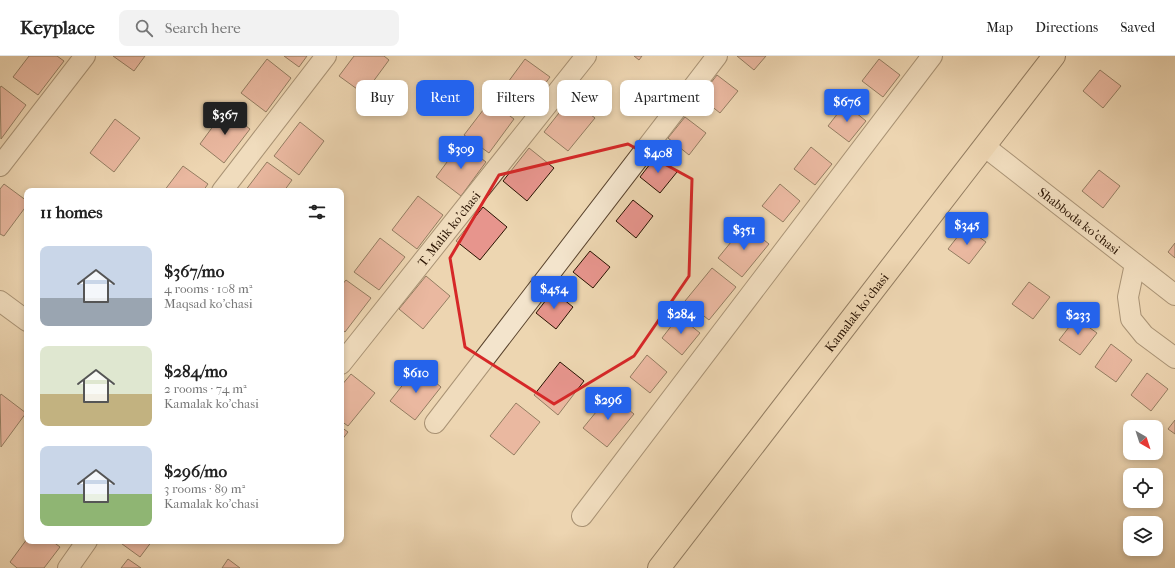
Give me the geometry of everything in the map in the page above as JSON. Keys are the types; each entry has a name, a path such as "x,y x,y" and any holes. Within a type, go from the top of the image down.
{"main road":[{"name":"Kamalak ko'chasi","path":"659,568 1054,56"}],"street":[{"path":"0,166 85,56"},
{"path":"224,188 326,56"},
{"name":"T. Malik ko'chasi","path":"344,360 586,56"},
{"path":"435,423 717,56"},
{"path":"582,516 932,56"},
{"name":"Shabboda ko'chasi","path":"984,146 1175,295"},
{"path":"1135,264 1128,297 1131,318 1144,335 1175,358"},
{"path":"0,301 24,319"},
{"path":"68,568 85,544"}],"highlighted area":[{"path":"628,144 692,179 689,276 634,356 554,404 465,347 450,258 499,175"}],"building":[{"path":"29,56 57,56 64,61 38,95 13,77"},
{"path":"113,56 145,56 134,71"},
{"path":"284,56 307,56 299,67"},
{"path":"354,56 384,56 389,60 374,80 356,80 356,88 339,76"},
{"path":"634,56 642,56 639,60"},
{"path":"737,56 766,56 754,70"},
{"path":"267,59 291,78 266,112 241,93"},
{"path":"525,59 550,77 548,80 510,80"},
{"path":"879,59 900,75 883,97 862,81"},
{"path":"1100,70 1121,86 1103,108 1083,91"},
{"path":"717,75 738,91 720,113 714,108 713,80"},
{"path":"1,86 26,105 1,139 0,88"},
{"path":"845,104 866,121 849,142 828,126"},
{"path":"225,110 250,129 224,163 200,144"},
{"path":"482,111 482,116 510,116 514,119 489,153 464,135"},
{"path":"557,116 592,116 595,118 568,151 544,132"},
{"path":"685,117 706,133 689,155 668,138"},
{"path":"115,119 140,138 114,172 90,153"},
{"path":"300,122 324,141 299,175 274,156"},
{"path":"461,143 486,162 461,196 436,177"},
{"path":"811,147 832,164 815,185 794,169"},
{"path":"529,148 554,168 527,201 503,181"},
{"path":"657,155 677,172 660,193 640,177"},
{"path":"267,162 292,180 286,188 247,188"},
{"path":"183,166 208,184 205,188 166,188"},
{"path":"1099,170 1120,186 1103,208 1082,191"},
{"path":"4,184 24,199 24,209 4,236 0,234 0,189"},
{"path":"780,184 800,201 783,222 762,206"},
{"path":"418,196 443,215 417,249 392,230"},
{"path":"633,200 653,216 636,238 616,221"},
{"path":"483,207 507,227 480,260 456,241"},
{"path":"745,225 769,244 742,277 718,258"},
{"path":"965,227 986,242 969,264 948,249"},
{"path":"380,238 405,257 379,290 354,272"},
{"path":"1175,243 1175,258 1168,252"},
{"path":"590,251 610,267 593,288 573,272"},
{"path":"712,268 736,287 709,320 685,301"},
{"path":"426,276 450,296 423,329 399,309"},
{"path":"346,280 371,298 345,332 344,331 344,282"},
{"path":"1029,282 1050,297 1033,319 1012,304"},
{"path":"553,291 573,307 556,329 536,313"},
{"path":"679,316 700,333 682,355 662,338"},
{"path":"1076,318 1097,333 1080,355 1059,340"},
{"path":"1111,344 1132,360 1116,382 1095,367"},
{"path":"647,355 667,372 650,393 630,377"},
{"path":"560,362 584,381 558,415 534,395"},
{"path":"417,367 441,387 415,420 390,401"},
{"path":"1147,373 1168,389 1151,411 1131,395"},
{"path":"351,374 375,393 348,426 344,423 344,382"},
{"path":"1,394 24,411 24,416 1,447"},
{"path":"610,395 634,414 607,447 583,428"},
{"path":"516,403 540,422 514,455 490,436"},
{"path":"1175,420 1175,434 1168,429"},
{"path":"344,429 348,432 344,437"},
{"path":"24,543 56,544 60,547 44,568 17,568 10,562"},
{"path":"122,544 150,544 140,557"},
{"path":"128,559 141,568 121,568"},
{"path":"228,559 240,568 222,568"}]}
